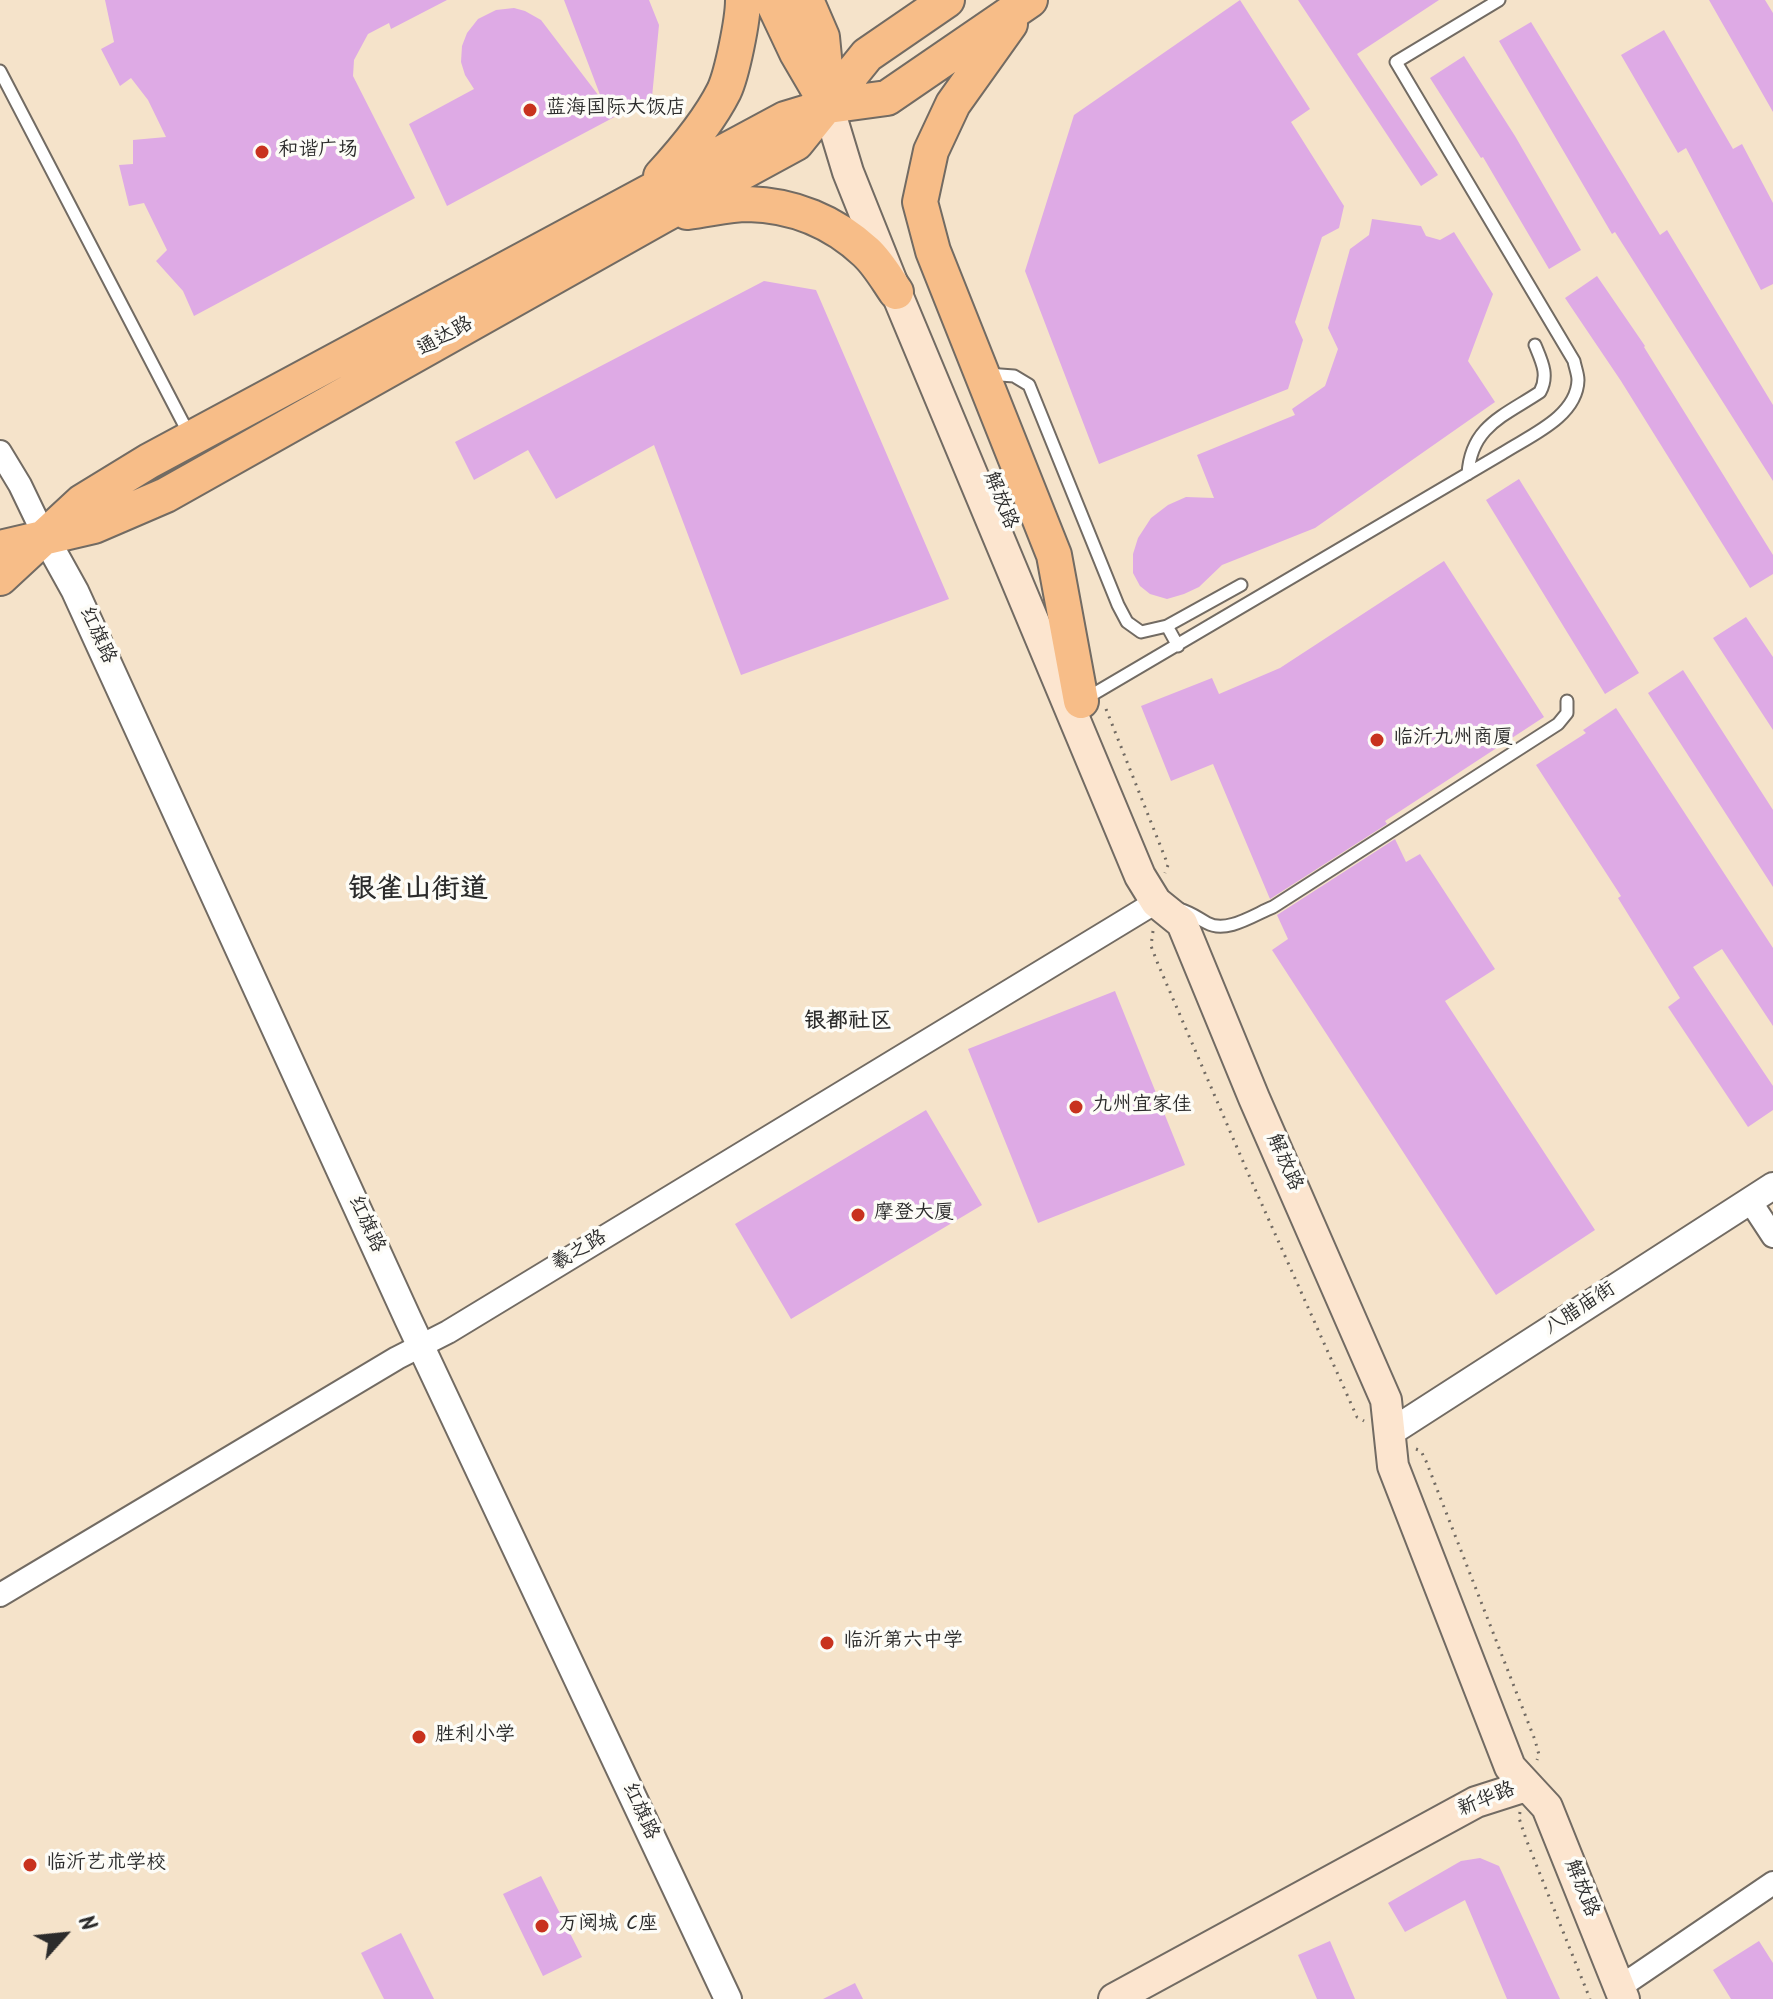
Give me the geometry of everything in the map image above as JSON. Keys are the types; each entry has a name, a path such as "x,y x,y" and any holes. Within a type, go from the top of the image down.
{"main road":[{"path":"654,205 725,90 743,17 743,0"},
{"name":"解放路","path":"772,0 797,53 861,166 1090,696 1151,872 1156,902"},
{"name":"解放路","path":"806,0 822,37 828,106 848,172 896,292 1140,876 1156,902 1182,923 1254,1098 1386,1400 1388,1434"},
{"name":"通达路","path":"0,578 82,502 191,438 654,205 796,143 867,55 947,0"},
{"path":"828,106 887,98 1027,2"},
{"path":"1027,2 953,104 931,151 920,202 933,251 1054,555 1090,696"},
{"path":"654,205 774,206 818,218 842,232 869,254 896,292"},
{"name":"通达路","path":"0,548 94,526 166,495 654,205"},
{"path":"1388,1434 1411,1457 1527,1760 1526,1786"},
{"name":"解放路","path":"1526,1786 1547,1807 1616,1995"},
{"name":"新华路","path":"1114,1999 1476,1802 1526,1786"},
{"name":"新华路","path":"1155,1999 1487,1818 1526,1786"}],"street":[{"name":"红旗路","path":"0,452 75,591 420,1345 728,1999"},
{"name":"羲之路","path":"0,1595 420,1345 448,1332 1156,902"},
{"name":"八腊庙街","path":"1388,1434 1773,1186"},
{"path":"1750,1201 1773,1236"},
{"path":"1616,1995 1773,1883"}],"lane":[{"path":"1090,696 1468,474 1564,413 1573,400 1578,381 1574,361 1396,62 1499,0"},
{"path":"0,71 191,438"},
{"path":"1468,474 1469,456 1476,439 1540,392 1544,384 1543,363 1535,345"},
{"path":"982,373 1014,376 1029,385 1127,622 1141,632 1167,626 1241,585"},
{"path":"1167,626 1178,646"},
{"path":"1156,902 1197,914 1208,924 1223,928 1273,907 1558,724 1567,713 1567,701"}],"path":[{"path":"1090,696 1168,865 1156,902 1151,946 1357,1417 1421,1451 1426,1461 1535,1740 1539,1755 1526,1786 1519,1818 1590,1999"}],"building":[{"name":"和谐广场","path":"105,0 447,0 391,29 389,23 368,34 354,60 353,76 415,198 194,316 183,291 156,261 167,250 144,203 129,206 119,165 133,164 133,140 166,137 148,100 131,78 120,86 101,49 114,42"},
{"name":"蓝海国际大饭店","path":"564,0 649,0 659,25 652,97 447,206 409,124 474,89 461,62 467,33 478,19 496,10 514,8 541,20 602,100"},
{"path":"1240,0 1310,109 1291,122 1344,206 1339,228 1322,237 1295,322 1303,340 1288,389 1099,464 1025,271 1074,115"},
{"path":"1298,0 1439,0 1357,54 1438,175 1421,186"},
{"path":"1709,0 1765,0 1773,13 1773,112"},
{"path":"1531,22 1660,235 1667,230 1773,405 1773,481 1615,232 1612,234 1499,41"},
{"path":"1664,30 1733,149 1742,144 1773,203 1773,284 1761,290 1686,148 1678,153 1621,55"},
{"path":"1464,56 1581,250 1549,269 1483,157 1430,78"},
{"path":"1372,219 1421,226 1426,236 1440,240 1454,232 1493,294 1468,361 1495,402 1315,528 1222,565 1199,587 1184,594 1167,599 1150,594 1140,586 1133,573 1133,554 1138,538 1151,518 1168,505 1186,497 1214,498 1197,455 1295,415 1292,409 1325,386 1338,349 1328,328 1350,249 1369,235"},
{"path":"1597,276 1645,346 1773,555 1773,574 1750,588 1621,381 1565,298"},
{"path":"764,281 816,290 949,599 741,675 654,445 556,499 528,450 474,480 455,442"},
{"path":"1519,479 1639,673 1605,694 1486,500"},
{"name":"临沂九州商厦","path":"1444,561 1544,717 1270,899 1213,764 1171,781 1141,706 1212,678 1219,694 1280,668"},
{"path":"1746,617 1773,657 1773,730 1713,638"},
{"path":"1683,670 1773,810 1773,887 1648,693"},
{"path":"1616,708 1773,948 1773,1026 1722,949 1693,967 1773,1086 1773,1110 1748,1127 1668,1007 1680,998 1618,898 1621,896 1536,765 1586,733 1583,730"},
{"path":"1395,839 1406,862 1420,854 1495,969 1445,1001 1595,1230 1496,1295 1272,950 1288,939 1277,915"},
{"name":"九州宜家佳","path":"1115,991 1185,1165 1038,1223 968,1049"},
{"name":"摩登大厦","path":"926,1110 982,1205 791,1319 735,1224"},
{"path":"1480,1858 1499,1866 1560,1999 1507,1999 1465,1900 1405,1932 1388,1903 1461,1861"},
{"name":"万阅城 C座","path":"541,1876 582,1957 543,1976 503,1894"},
{"path":"401,1933 434,1999 384,1999 361,1953"},
{"path":"1330,1941 1355,1999 1317,1999 1298,1955"},
{"path":"1759,1941 1773,1963 1773,1999 1731,1999 1713,1970"},
{"path":"855,1983 863,1999 823,1999"}],"place":[{"name":"蓝海国际大饭店","path":"530,110"},
{"name":"和谐广场","path":"262,152"},
{"name":"临沂九州商厦","path":"1377,740"},
{"name":"九州宜家佳","path":"1076,1107"},
{"name":"摩登大厦","path":"858,1215"},
{"name":"临沂第六中学","path":"827,1643"},
{"name":"胜利小学","path":"419,1737"},
{"name":"临沂艺术学校","path":"30,1865"},
{"name":"万阅城 C座","path":"542,1926"}],"district":[{"name":"银雀山街道","path":"418,892"},
{"name":"银都社区","path":"848,1023"}]}
